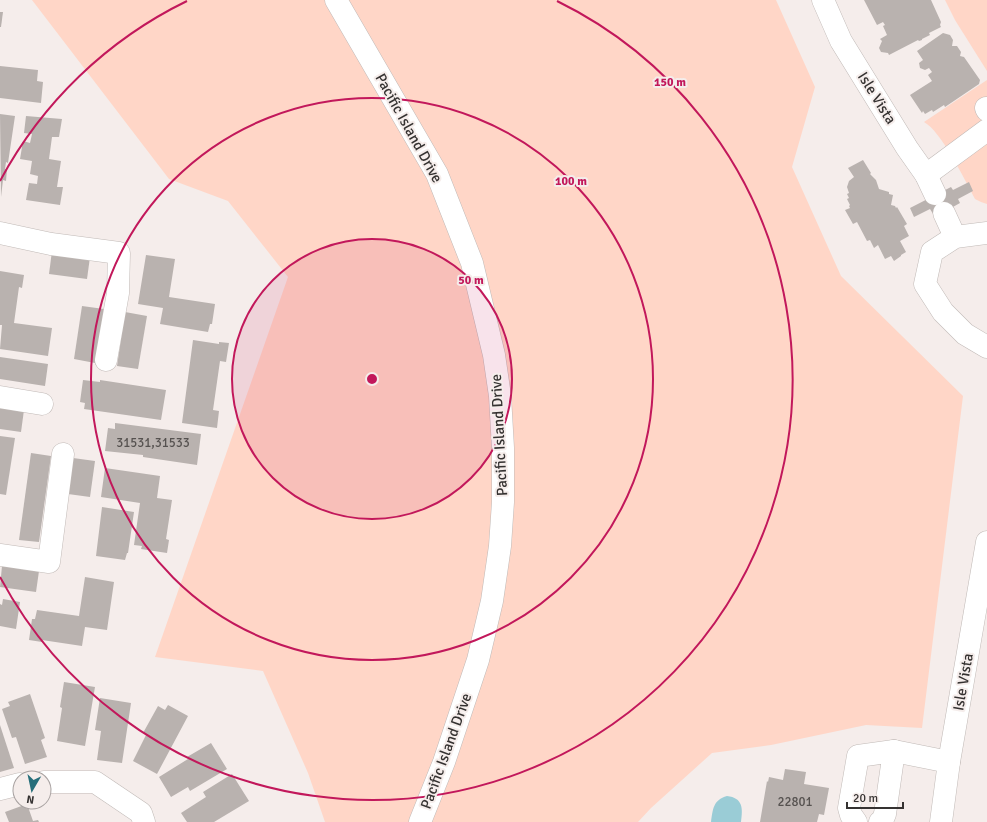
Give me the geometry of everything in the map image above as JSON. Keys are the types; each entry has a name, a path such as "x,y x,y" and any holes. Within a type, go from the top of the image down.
{"main road":[{"name":"Pacific Island Drive","path":"336,0 437,174 472,263 494,355 500,396 503,448 503,502 500,546 492,601 478,660 444,762 420,822"},
{"name":"Isle Vista","path":"823,0 841,41 935,194 955,237"},
{"path":"935,194 987,130"},
{"path":"0,233 51,244 120,253 118,293 106,360"},
{"path":"987,233 955,237 932,252 925,284 943,312 965,334 987,347"},
{"path":"0,397 42,404"},
{"path":"0,555 49,562 63,454"},
{"name":"Isle Vista","path":"941,822 949,762 987,542"},
{"path":"856,822 851,815 849,808 858,756 894,751 949,762"},
{"path":"880,822 885,814 894,751"},
{"path":"52,782 95,782 141,813 144,822"},
{"path":"0,789 12,786"}],"shaded area":[{"path":"32,0 776,0 815,87 792,167 841,276 963,396 922,728 866,725 771,745 712,753 651,808 638,822 325,822 308,773 263,671 155,657 288,277 228,201 169,179"},
{"path":"945,0 987,0 987,71 955,20"},
{"path":"987,80 987,204 975,199 945,145 931,127 924,122"}],"water":[{"path":"727,796 736,799 741,804 741,822 711,822 714,806 719,800"}],"building":[{"path":"864,0 931,0 941,22 941,27 929,33 930,35 922,40 918,40 889,55 888,53 881,52 879,48 882,41 880,39 887,35 883,26 885,25 883,22 877,25"},
{"path":"0,12 3,12 1,27 0,27"},
{"path":"943,33 950,35 953,40 952,46 957,46 961,52 960,56 964,57 980,80 979,84 945,107 944,105 933,112 932,110 925,114 923,111 922,113 910,95 932,81 928,75 932,72 929,68 925,70 920,68 919,63 923,60 917,51"},
{"path":"0,66 38,70 37,81 43,82 41,103 0,98"},
{"path":"0,114 15,116 8,163 6,162 5,169 7,169 6,181 3,180 1,197"},
{"path":"26,116 62,119 59,137 52,137 49,159 61,161 57,187 63,187 60,205 26,200 29,183 37,184 38,176 30,174 32,161 20,159 23,141 30,143 32,134 24,133"},
{"path":"863,160 871,173 870,174 876,180 879,189 893,195 891,205 895,206 896,208 897,207 907,224 904,226 909,236 900,241 906,252 894,261 891,256 885,259 878,245 874,248 870,240 867,241 857,222 853,224 845,210 850,208 847,199 849,198 847,194 849,193 847,187 849,181 854,177 848,168"},
{"path":"969,182 973,191 958,199 960,203 935,217 930,209 914,217 910,208 951,187 953,190"},
{"path":"52,251 90,257 87,279 49,274"},
{"path":"146,255 175,259 169,297 215,304 212,324 210,324 208,332 160,324 163,308 138,304"},
{"path":"0,271 24,275 22,288 19,287 14,323 52,328 48,356 0,349 2,325 0,325"},
{"path":"82,306 104,309 95,363 74,359"},
{"path":"125,312 147,316 138,369 117,366"},
{"path":"193,340 219,344 219,342 229,343 226,362 220,361 213,410 219,411 217,428 182,423"},
{"path":"0,357 48,364 45,386 0,379"},
{"path":"83,380 100,382 100,380 166,390 161,420 84,409 85,403 80,402"},
{"path":"0,407 24,410 21,432 0,429"},
{"path":"115,423 201,434 197,465 143,457 143,455 105,451 108,428 115,429"},
{"path":"0,436 15,438 6,495 0,494"},
{"path":"31,453 51,456 39,542 19,540"},
{"path":"73,458 95,461 90,497 68,494"},
{"path":"105,468 160,476 157,498 172,500 166,539 169,540 167,553 141,549 142,546 134,545 140,503 101,497"},
{"path":"102,507 134,512 128,553 125,560 96,556"},
{"path":"2,566 39,571 36,592 0,587"},
{"path":"85,577 114,582 107,630 85,627 82,646 42,640 42,642 29,640 32,619 35,619 37,610 79,616"},
{"path":"3,599 20,602 16,629 0,626 0,604 2,605"},
{"path":"64,682 95,687 85,746 57,741"},
{"path":"30,694 45,738 41,740 47,757 25,764 16,737 12,738 2,709 10,706 8,702"},
{"path":"100,698 131,703 122,763 97,760 101,731 95,730"},
{"path":"168,705 188,716 157,774 133,761 146,735 143,733 158,706 165,710"},
{"path":"0,725 14,768 0,772"},
{"path":"211,743 227,769 190,791 188,787 171,797 159,777 188,759 187,757"},
{"path":"785,769 806,772 804,784 829,788 824,815 819,814 817,822 760,822 767,781 768,782 769,777 783,780"},
{"path":"232,774 249,801 214,822 187,822 181,813 206,797 203,792"},
{"path":"12,809 29,810 33,821 38,820 39,822 9,822 5,812"}]}
